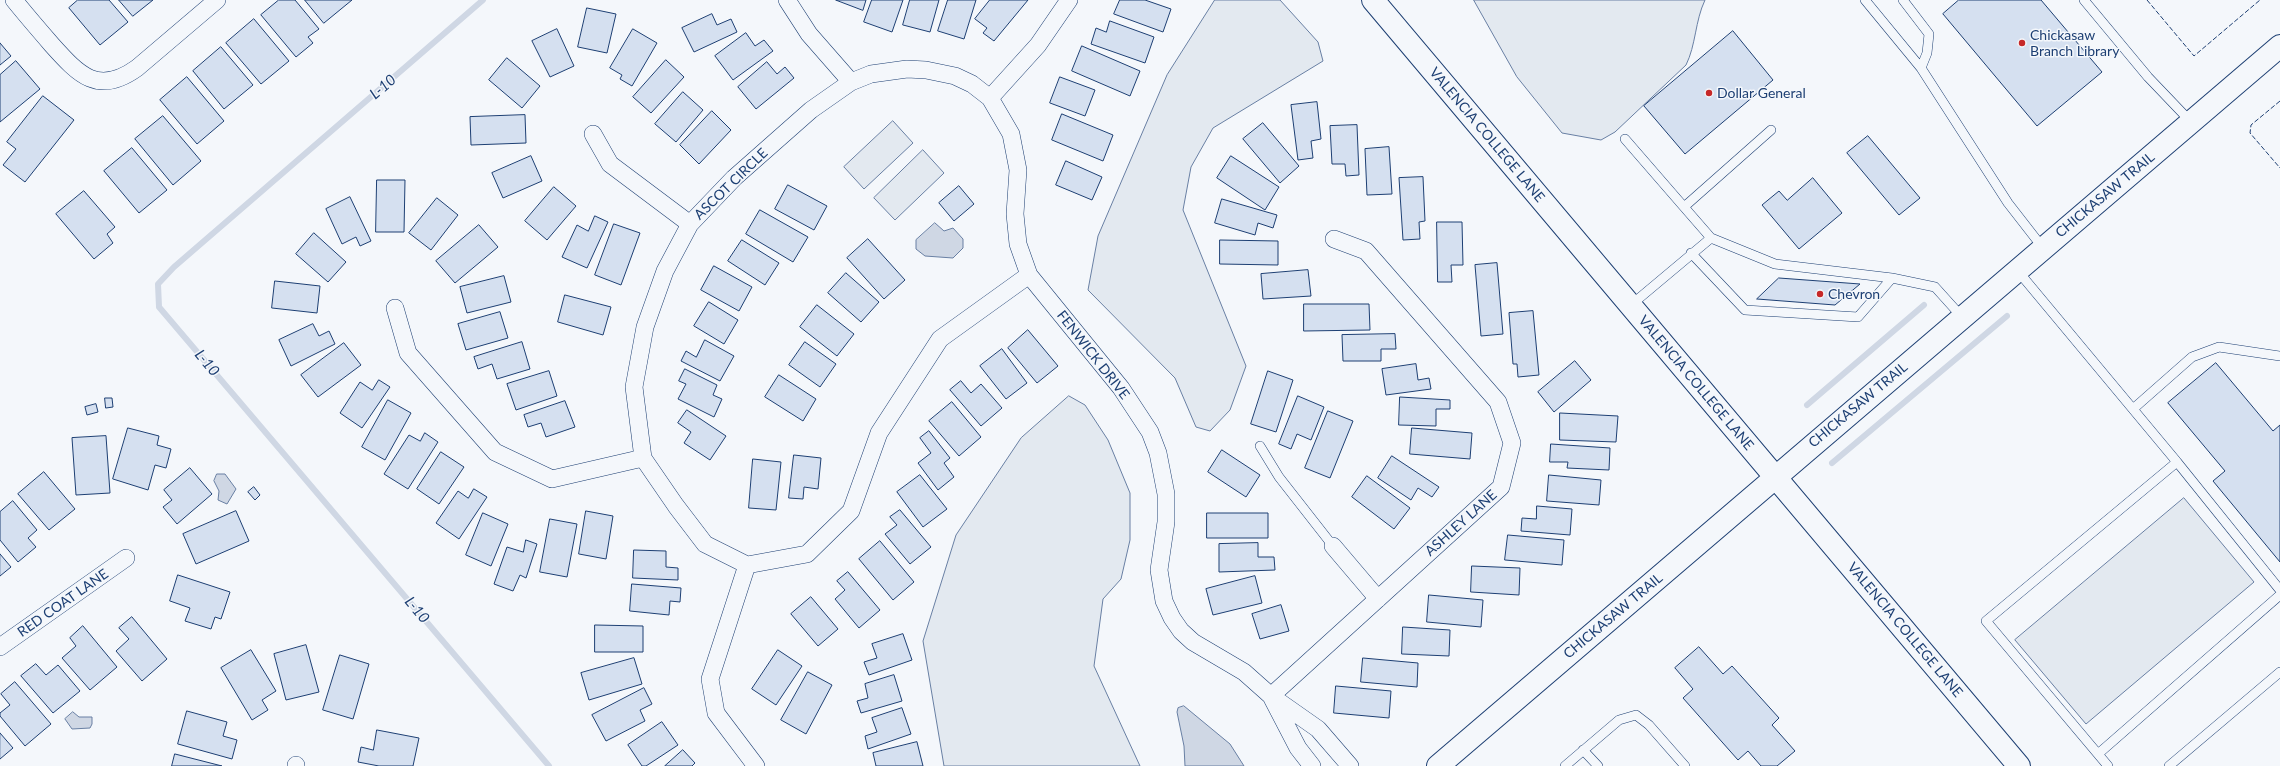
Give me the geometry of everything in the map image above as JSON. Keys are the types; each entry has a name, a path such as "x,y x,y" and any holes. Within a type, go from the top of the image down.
{"street":[{"path":"14,0 76,71 94,81 105,82 124,78 138,68 217,0"},
{"path":"787,0 809,34 851,82"},
{"path":"990,98 1038,45 1069,0"},
{"name":"VALENCIA COLLEGE LANE","path":"1373,0 2019,766"},
{"name":"CHICKASAW TRAIL","path":"1438,766 1775,476 2280,46"},
{"name":"ASCOT CIRCLE","path":"747,565 706,544 680,512 643,458 634,387 645,327 665,271 690,224 734,178 811,110 851,82 871,74 891,70 926,70 955,76 972,84 990,98"},
{"name":"FENWICK DRIVE","path":"990,98 1011,134 1018,170 1015,214 1018,244 1029,275 1121,388 1150,432 1158,452 1166,494 1166,522 1159,570 1164,601 1172,618 1181,631 1193,642 1244,672 1271,696 1318,729 1350,766"},
{"path":"593,134 610,164 690,224"},
{"name":"ASHLEY LANE","path":"1271,696 1501,487 1512,443 1498,402 1493,396 1366,251 1334,239"},
{"path":"756,766 716,713 710,679 747,565 808,554 851,511 879,433 940,339 1029,275"},
{"path":"395,308 408,353 495,452 552,479 643,458"},
{"path":"1333,546 1378,599"},
{"name":"RED COAT LANE","path":"0,647 126,558"},
{"name":"FENWICK DRIVE","path":"1271,696 1298,748 1312,766"}],"lane":[{"path":"1865,0 1921,68 2008,203 2043,248"},
{"path":"1903,0 1929,34 1927,53 1921,68"},
{"path":"2084,0 2148,77 2191,122"},
{"path":"1684,207 1771,130"},
{"path":"1625,139 1710,238 1775,264 1892,278 1935,286 1962,317"},
{"path":"1631,305 1710,238"},
{"path":"1691,253 1746,310 1858,317 1892,278"},
{"path":"2017,270 2177,462 2280,590"},
{"path":"2132,408 2192,357 2219,347 2280,356"},
{"path":"1260,446 1279,477 1333,546"},
{"path":"2108,766 1986,621 2177,462"},
{"path":"2098,754 2280,595"},
{"path":"2169,766 2280,672"},
{"path":"1565,766 1619,720 1636,715 1649,725 1685,766"},
{"path":"1584,750 1598,766"}],"shaded area":[{"path":"1215,0 1280,0 1318,42 1323,61 1213,128 1191,167 1183,210 1246,366 1230,410 1210,431 1196,427 1175,378 1088,290 1098,236 1167,75"},
{"path":"1474,0 1705,0 1699,16 1692,49 1686,65 1615,132 1601,140 1562,133 1517,77"},
{"path":"893,121 913,143 864,189 844,167"},
{"path":"923,150 944,173 895,220 874,198"},
{"path":"935,223 944,231 953,228 963,239 963,248 953,258 925,256 916,249 916,240"},
{"path":"1069,396 1085,405 1108,440 1130,493 1130,540 1121,579 1103,599 1094,666 1140,766 944,766 923,641 956,535 1021,438"},
{"path":"217,474 225,474 236,489 227,504 218,500 219,491 214,481"},
{"path":"2184,498 2254,582 2086,724 2015,640"},
{"path":"1184,706 1230,744 1244,766 1185,766 1184,746 1177,712 1178,708"},
{"path":"73,712 79,717 92,717 92,724 90,728 72,729 65,719"}],"building":[{"path":"78,0 109,0 128,22 100,45 69,8"},
{"path":"119,0 153,0 133,16"},
{"path":"279,0 295,0 319,29 308,37 313,43 296,57 261,15"},
{"path":"305,0 352,0 324,23"},
{"path":"836,0 866,0 863,10"},
{"path":"872,0 903,0 892,32 864,22"},
{"path":"910,0 939,0 930,32 903,25"},
{"path":"948,0 976,0 964,39 938,31"},
{"path":"990,0 1028,0 994,41 983,33 987,28 975,19"},
{"path":"1120,0 1145,0 1171,9 1163,32 1114,14"},
{"name":"Chickasaw Branch Library","path":"1959,0 2041,0 2102,72 2037,126 1943,14"},
{"path":"587,8 616,14 607,53 578,47"},
{"path":"712,14 717,25 731,19 737,32 694,52 682,28"},
{"path":"254,19 289,61 261,84 226,43"},
{"path":"1110,21 1154,37 1145,63 1091,44 1096,28 1106,32"},
{"path":"557,29 574,66 550,77 532,41"},
{"path":"633,29 657,43 632,86 620,79 622,75 610,68"},
{"name":"Dollar General","path":"1733,31 1773,80 1685,154 1644,106"},
{"path":"746,33 755,46 764,40 773,51 733,80 715,56"},
{"path":"0,43 11,56 0,65"},
{"path":"1082,46 1140,71 1130,96 1072,71"},
{"path":"221,47 253,85 224,109 193,71"},
{"path":"507,58 540,86 522,108 489,80"},
{"path":"666,60 684,77 651,113 633,97"},
{"path":"16,61 40,89 0,122 0,75"},
{"path":"767,62 777,74 785,67 794,78 756,109 738,87"},
{"path":"187,77 224,121 197,144 160,100"},
{"path":"1060,77 1095,90 1085,116 1050,103"},
{"path":"683,92 703,110 676,142 655,124"},
{"path":"43,96 74,120 25,182 3,165 16,149 7,142"},
{"path":"1317,102 1321,139 1311,141 1313,158 1298,160 1291,105"},
{"path":"712,111 731,130 699,164 680,145"},
{"path":"1062,114 1113,135 1103,161 1052,140"},
{"path":"525,115 526,143 471,145 470,117"},
{"path":"163,116 201,161 173,185 135,139"},
{"path":"1263,123 1299,166 1280,183 1243,139"},
{"path":"1357,125 1359,175 1346,176 1345,164 1332,164 1330,126"},
{"path":"1868,136 1920,198 1899,215 1847,153"},
{"path":"1389,147 1392,194 1367,195 1365,149"},
{"path":"132,148 167,190 139,213 104,171"},
{"path":"531,156 542,181 503,198 492,173"},
{"path":"1231,156 1279,187 1265,210 1217,178"},
{"path":"1066,161 1102,177 1092,200 1056,185"},
{"path":"1423,177 1425,221 1419,222 1420,239 1403,240 1399,178"},
{"path":"1813,178 1842,213 1799,249 1762,205 1779,191 1787,200"},
{"path":"377,180 405,180 404,232 376,232"},
{"path":"788,185 827,206 814,230 775,209"},
{"path":"959,186 974,204 954,221 939,203"},
{"path":"554,187 576,206 547,240 525,221"},
{"path":"84,191 115,227 107,234 113,243 94,259 56,214"},
{"path":"350,197 371,241 360,246 356,237 342,244 326,209"},
{"path":"437,198 458,215 431,250 409,233"},
{"path":"1222,199 1277,215 1273,228 1258,223 1255,235 1215,223"},
{"path":"760,210 808,237 793,262 746,234"},
{"path":"595,216 608,222 587,268 562,257 577,225 588,231"},
{"path":"1437,222 1462,222 1463,265 1451,265 1452,282 1438,282"},
{"path":"614,224 640,233 621,285 595,275"},
{"path":"479,225 498,247 455,283 436,261"},
{"path":"314,233 346,262 328,282 296,254"},
{"path":"868,239 905,280 884,299 847,258"},
{"path":"742,240 779,263 765,285 728,261"},
{"path":"1220,240 1278,241 1278,265 1220,264"},
{"path":"1497,263 1503,334 1481,336 1475,265"},
{"path":"714,266 752,287 739,311 701,290"},
{"path":"1308,270 1311,296 1263,299 1261,274"},
{"path":"846,273 879,302 861,322 828,293"},
{"path":"504,276 511,302 467,313 460,287"},
{"path":"1779,278 1860,284 1835,305 1757,299"},
{"path":"275,281 320,286 317,313 272,308"},
{"path":"565,295 611,307 603,335 558,322"},
{"path":"709,302 738,320 724,344 694,326"},
{"path":"1304,304 1369,304 1370,330 1304,331"},
{"path":"817,305 854,334 837,356 800,327"},
{"path":"1533,311 1539,375 1518,377 1517,364 1513,364 1509,313"},
{"path":"500,312 508,338 466,350 458,324"},
{"path":"313,324 319,336 329,331 335,344 291,366 279,340"},
{"path":"1028,330 1058,366 1037,383 1008,348"},
{"path":"1395,334 1396,349 1381,349 1381,361 1343,361 1342,335"},
{"path":"705,340 734,356 720,381 681,361 686,351 696,357"},
{"path":"522,342 530,369 497,379 492,364 478,369 474,357"},
{"path":"805,342 836,364 820,387 789,365"},
{"path":"344,343 361,365 318,397 301,375"},
{"path":"1002,349 1027,383 1006,399 980,366"},
{"path":"1575,361 1591,380 1554,412 1538,392"},
{"path":"2216,363 2273,431 2280,425 2280,562 2213,481 2225,471 2168,403"},
{"path":"1416,364 1418,380 1429,378 1431,389 1386,395 1382,369"},
{"path":"685,369 717,385 713,395 722,399 714,417 678,399 686,384 679,381"},
{"path":"549,371 557,396 516,410 507,384"},
{"path":"1268,371 1293,380 1276,432 1251,424"},
{"path":"779,375 816,399 803,421 765,397"},
{"path":"379,380 390,387 362,428 340,413 360,382 372,390"},
{"path":"961,381 971,393 981,384 1002,408 981,426 950,390"},
{"path":"1298,396 1324,407 1311,440 1297,434 1291,449 1279,444"},
{"path":"1400,397 1450,400 1450,409 1436,409 1436,426 1399,425"},
{"path":"105,398 112,398 113,407 106,408"},
{"path":"388,400 411,413 385,460 362,447"},
{"path":"565,401 575,427 546,437 541,423 528,427 524,415"},
{"path":"952,402 981,437 959,456 929,421"},
{"path":"96,404 98,412 87,415 85,407"},
{"path":"687,410 726,436 710,460 684,443 691,432 678,423"},
{"path":"1328,411 1353,421 1330,478 1305,468"},
{"path":"1560,413 1618,416 1616,442 1560,440"},
{"path":"128,428 159,436 157,445 171,449 166,468 155,465 148,490 113,479"},
{"path":"1412,428 1472,433 1470,459 1410,454"},
{"path":"929,431 950,458 944,463 954,477 938,490 918,463 931,453 920,438"},
{"path":"425,433 438,442 408,489 384,474 409,435 420,441"},
{"path":"106,436 110,493 76,495 72,438"},
{"path":"1551,444 1610,448 1609,470 1567,468 1568,462 1550,462"},
{"path":"1222,450 1260,475 1246,497 1208,472"},
{"path":"441,452 464,467 439,504 417,489"},
{"path":"794,455 821,458 818,489 804,487 803,499 789,498"},
{"path":"1392,456 1439,487 1432,497 1418,488 1411,500 1378,478"},
{"path":"753,459 781,462 776,510 749,508"},
{"path":"190,468 212,494 177,524 163,507 172,500 164,490"},
{"path":"44,472 75,509 49,530 18,494"},
{"path":"920,475 947,509 923,527 897,492"},
{"path":"1549,475 1601,480 1599,505 1547,501"},
{"path":"1367,476 1410,508 1394,529 1352,497"},
{"path":"254,487 260,495 255,500 248,492"},
{"path":"474,489 487,497 459,539 436,523 458,491 468,498"},
{"path":"13,501 37,530 28,538 36,547 18,562 0,540 0,512"},
{"path":"1537,506 1572,509 1570,535 1521,531 1522,518 1536,519"},
{"path":"900,510 931,547 910,564 885,534 897,525 890,517"},
{"path":"236,511 249,541 196,564 183,534"},
{"path":"586,511 613,516 606,559 579,554"},
{"path":"483,513 508,524 491,566 466,555"},
{"path":"1207,513 1268,513 1268,538 1207,538"},
{"path":"550,519 577,524 567,577 540,572"},
{"path":"1508,535 1564,540 1562,565 1505,560"},
{"path":"526,540 537,544 526,578 520,575 513,591 494,584 507,547 523,552"},
{"path":"880,541 914,582 893,600 859,559"},
{"path":"1258,543 1258,557 1274,557 1275,570 1219,572 1219,544"},
{"path":"634,550 666,551 666,567 678,568 678,580 633,578"},
{"path":"0,554 11,567 0,576"},
{"path":"1472,566 1520,568 1519,595 1471,592"},
{"path":"848,572 880,610 859,628 835,599 845,590 837,581"},
{"path":"178,575 230,592 221,619 215,617 211,629 185,621 190,608 170,601"},
{"path":"1255,576 1262,603 1213,615 1206,589"},
{"path":"632,584 681,588 680,602 670,601 669,615 630,611"},
{"path":"1429,595 1483,600 1481,627 1427,622"},
{"path":"811,597 838,629 818,646 791,614"},
{"path":"1281,605 1289,631 1260,639 1252,614"},
{"path":"132,617 167,659 142,681 116,651 129,639 119,628"},
{"path":"595,625 643,626 643,652 595,652"},
{"path":"83,626 117,667 90,690 62,658 76,646 70,638"},
{"path":"1403,627 1450,630 1449,656 1402,654"},
{"path":"903,634 912,660 869,675 864,662 877,658 872,644"},
{"path":"306,645 319,692 286,700 274,654"},
{"path":"1699,647 1723,674 1732,666 1779,718 1772,725 1795,751 1777,766 1761,766 1748,751 1738,760 1683,698 1693,689 1675,668"},
{"path":"251,650 276,691 262,700 268,710 252,720 221,668"},
{"path":"778,650 802,666 776,705 752,689"},
{"path":"340,655 369,664 353,719 323,710"},
{"path":"634,658 642,684 589,700 581,673"},
{"path":"1363,658 1418,663 1417,687 1361,682"},
{"path":"36,664 46,675 58,665 80,691 53,713 21,676"},
{"path":"808,672 832,685 806,734 781,720"},
{"path":"894,675 902,701 861,713 857,701 868,698 865,684"},
{"path":"15,682 51,724 25,746 0,716 0,713 10,705 1,694"},
{"path":"1336,686 1391,691 1389,718 1334,713"},
{"path":"644,688 652,704 640,710 645,721 606,741 592,715"},
{"path":"902,708 911,734 868,749 865,736 877,732 872,718"},
{"path":"187,711 227,722 223,736 237,740 232,759 178,744"},
{"path":"662,722 678,745 646,766 642,766 628,745"},
{"path":"377,730 419,738 413,766 379,766 358,762 361,747 373,750"},
{"path":"0,733 13,748 0,759"},
{"path":"917,742 923,766 876,766 873,753"},
{"path":"683,750 695,763 692,766 665,766"},
{"path":"175,754 222,766 172,766"}],"waterway":[{"name":"L-10","path":"483,0 174,267 158,284 159,307 549,766"},
{"path":"1807,405 1924,305"},
{"path":"1832,463 2007,316"}],"fence":[{"path":"2147,0 2194,56 2260,0"},
{"path":"2280,101 2251,125 2250,133 2280,168"}],"place":[{"name":"Chickasaw Branch Library","path":"2022,43"},
{"name":"Dollar General","path":"1709,93"},
{"name":"Chevron","path":"1820,294"}]}
